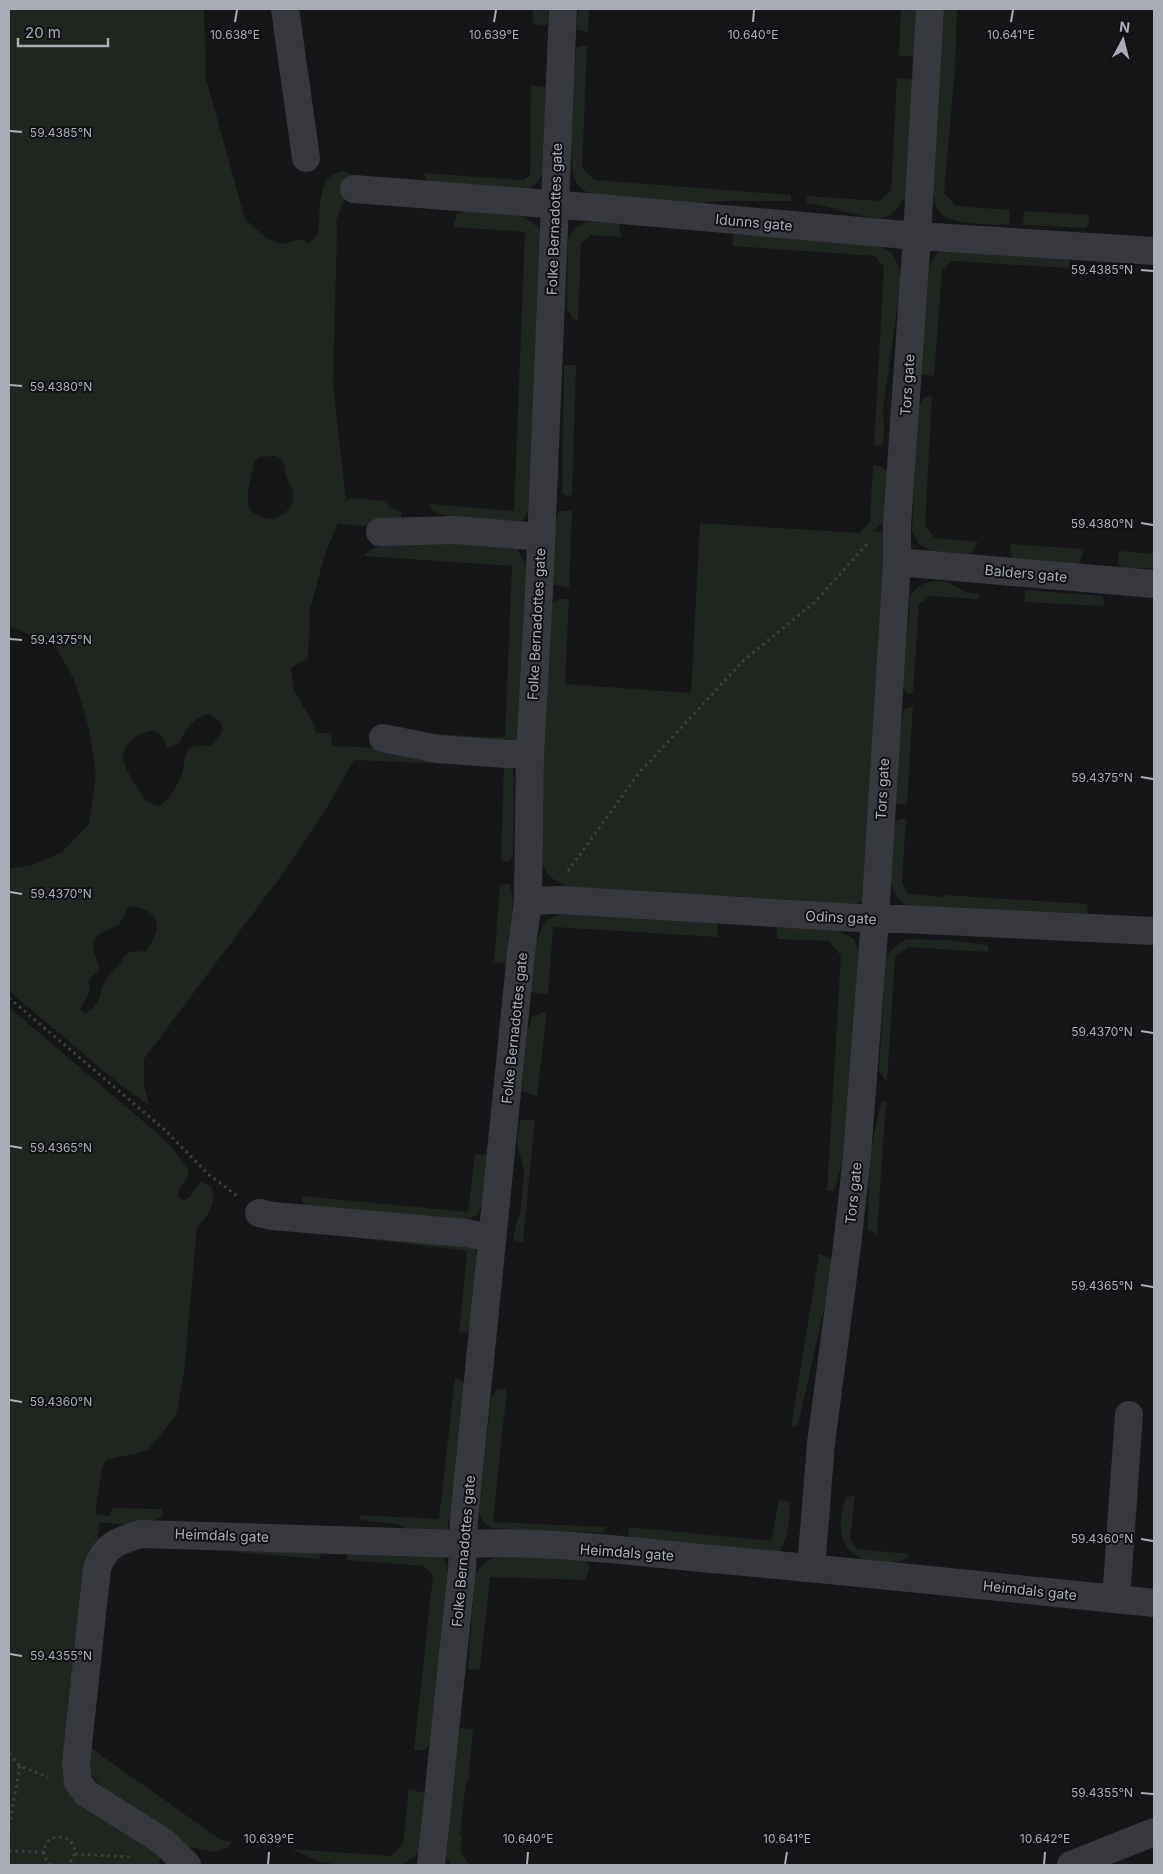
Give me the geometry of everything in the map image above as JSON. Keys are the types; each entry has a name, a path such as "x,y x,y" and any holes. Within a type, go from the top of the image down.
{"street":[{"path":"285,9 306,158"},
{"name":"Folke Bernadottes gate","path":"431,1865 462,1569 492,1238 528,901 530,754 563,9"},
{"name":"Tors gate","path":"811,1568 821,1443 857,1156 875,920 897,562 897,525 917,236 930,9"},
{"name":"Idunns gate","path":"354,189 917,236 1154,251"},
{"path":"380,532 455,530 541,537"},
{"name":"Balders gate","path":"897,562 1154,584"},
{"path":"384,738 438,749 530,754"},
{"name":"Odins gate","path":"528,901 570,901 875,920 922,920 1154,931"},
{"path":"259,1213 273,1216 465,1233 492,1238"},
{"path":"1116,1599 1129,1415"},
{"name":"Heimdals gate","path":"187,1865 164,1842 86,1793 78,1782 76,1763 97,1568 103,1553 121,1540 141,1534 463,1544 497,1542 615,1550 1154,1603"},
{"path":"1071,1865 1154,1832"}],"path":[{"path":"565,875 639,773 725,680 744,660 814,602 881,530 888,526 897,525"},
{"path":"9,998 164,1130 208,1174 259,1213"},
{"path":"9,1754 20,1766 9,1826"},
{"path":"51,1865 46,1860 44,1852 48,1841 52,1838 62,1837 71,1841 75,1854 72,1861 67,1865"},
{"path":"9,1851 44,1852"},
{"path":"75,1854 136,1858"}],"shaded area":[{"path":"9,9 204,9 206,79 245,219 266,238 281,244 304,239 308,244 318,235 320,202 325,181 332,175 343,171 349,173 352,184 350,198 344,200 336,221 333,383 346,501 351,498 387,501 389,507 401,512 401,523 357,526 338,523 325,554 310,609 308,658 291,668 294,691 314,724 316,733 331,733 332,746 379,748 512,766 514,778 513,855 510,861 501,861 504,766 354,760 328,806 284,872 144,1059 144,1084 149,1105 123,1087 9,991 9,869 33,865 62,852 89,824 96,775 89,728 74,679 55,646 9,626","holes":["276,456 284,464 286,476 293,492 293,499 286,512 273,519 268,519 258,516 250,510 247,496 254,463 259,457","210,714 221,723 223,728 220,736 211,745 195,746 188,750 182,774 173,792 159,806 151,803 140,793 126,769 123,757 126,747 141,734 152,731 161,735 167,748 179,744 191,724","129,906 140,908 150,913 154,916 157,926 156,933 146,951 131,952 125,955 108,976 98,1001 85,1014 80,1009 90,991 88,981 100,969 94,941 97,936 108,929 118,926"]},
{"path":"533,9 548,9 548,23 545,26 533,24"},
{"path":"578,9 589,9 588,32 577,30"},
{"path":"901,9 918,9 915,56 899,56"},
{"path":"944,9 957,9 955,70 944,193 956,206 1010,210 1009,225 956,221 943,215 935,203 933,194"},
{"path":"587,46 582,168 595,180 791,195 791,201 716,201 700,203 598,196 583,190 576,182 573,172 571,138 576,48"},
{"path":"897,78 914,80 908,191 899,206 893,213 877,218 807,203 807,196 879,201 891,191"},
{"path":"531,85 546,87 543,171 535,184 527,189 427,181 423,173 524,180 530,175"},
{"path":"471,210 500,211 517,215 526,218 541,231 528,512 521,522 453,518 432,511 430,504 514,511 525,232 453,227 457,213"},
{"path":"1024,211 1089,215 1089,224 1085,228 1023,225"},
{"path":"586,222 619,223 621,237 591,235 581,243 578,321 573,319 567,309 568,240 575,229"},
{"path":"752,233 869,241 891,252 899,268 901,283 883,408 883,445 874,446 884,267 875,256 733,246 733,234"},
{"path":"943,248 1069,259 1069,268 952,261 942,271 934,376 919,374 928,268 935,256"},
{"path":"564,365 576,365 572,495 566,496 562,492"},
{"path":"932,396 925,526 935,538 978,542 974,550 969,554 931,551 918,543 912,530 918,406 925,397"},
{"path":"873,465 882,467 889,473 887,518 873,532 886,532 863,901 854,904 746,897 578,890 556,881 544,869 541,861 539,828 550,604 561,599 569,599 565,684 691,693 700,523 859,533 870,522"},
{"path":"559,511 572,511 569,588 553,584 553,529"},
{"path":"414,539 517,548 525,563 526,588 518,741 513,745 416,733 505,738 512,566 363,556 381,545"},
{"path":"1010,544 1084,549 1080,562 1077,565 1012,559"},
{"path":"1119,551 1154,554 1154,569 1122,567 1118,564"},
{"path":"935,581 948,582 965,592 979,594 979,599 931,596 919,604 913,693 906,693 903,687 910,597 920,586"},
{"path":"1025,590 1103,596 1104,606 1025,602"},
{"path":"913,706 907,804 895,804 901,722 904,709"},
{"path":"906,818 902,883 908,894 1088,904 1087,916 909,906 899,900 894,893 890,875 892,826 897,820"},
{"path":"510,884 513,900 506,963 494,962 500,885"},
{"path":"572,914 717,922 718,937 553,927 548,995 531,992 533,962 541,930 546,922 553,917"},
{"path":"777,926 832,928 854,939 858,950 853,1065 842,1163 834,1191 827,1191 841,956 829,941 777,939"},
{"path":"906,939 947,940 988,945 989,952 908,947 895,957 887,1082 879,1071 886,958 891,950"},
{"path":"9,1007 165,1140 188,1168 188,1176 178,1191 178,1197 184,1200 189,1198 201,1182 211,1187 213,1193 211,1209 197,1227 184,1373 176,1416 147,1451 106,1460 102,1468 95,1514 110,1516 112,1508 161,1509 164,1515 149,1522 141,1523 100,1522 67,1770 160,1852 159,1865 9,1865"},
{"path":"546,1011 537,1096 522,1091 527,1032 532,1017"},
{"path":"882,1101 886,1101 877,1234 868,1230 868,1198 874,1133"},
{"path":"520,1120 535,1120 523,1242 513,1240 521,1209 524,1172 517,1142"},
{"path":"475,1154 487,1155 482,1203 478,1214 463,1223 303,1205 302,1196 468,1212"},
{"path":"360,1232 464,1244 476,1250 469,1331 459,1333 467,1251 359,1238"},
{"path":"819,1254 829,1257 834,1264 798,1425 791,1428"},
{"path":"455,1377 465,1384 451,1510 447,1529 407,1529 398,1524 361,1520 359,1515 439,1519"},
{"path":"507,1388 493,1522 607,1527 603,1533 491,1528 482,1521 479,1511 491,1398 496,1390"},
{"path":"855,1496 850,1539 857,1549 909,1554 907,1558 884,1563 873,1562 853,1554 846,1546 842,1536 841,1523 844,1503 847,1497"},
{"path":"779,1499 790,1502 787,1535 778,1553 628,1538 629,1527 771,1541"},
{"path":"235,1544 320,1548 320,1559 234,1552"},
{"path":"348,1551 442,1556 447,1565 431,1742 425,1750 414,1750 433,1575 423,1566 347,1560"},
{"path":"507,1556 586,1559 589,1568 586,1580 490,1577 480,1670 468,1669 475,1575 488,1561"},
{"path":"461,1728 473,1729 460,1835 462,1836 460,1852 469,1864 477,1865 451,1865 445,1854 458,1732"},
{"path":"88,1746 221,1840 232,1842 227,1848 215,1852 184,1846 113,1801 86,1768"},
{"path":"409,1789 425,1793 419,1851 414,1858 400,1865 339,1865 318,1861 291,1849 391,1856 403,1844"}]}
